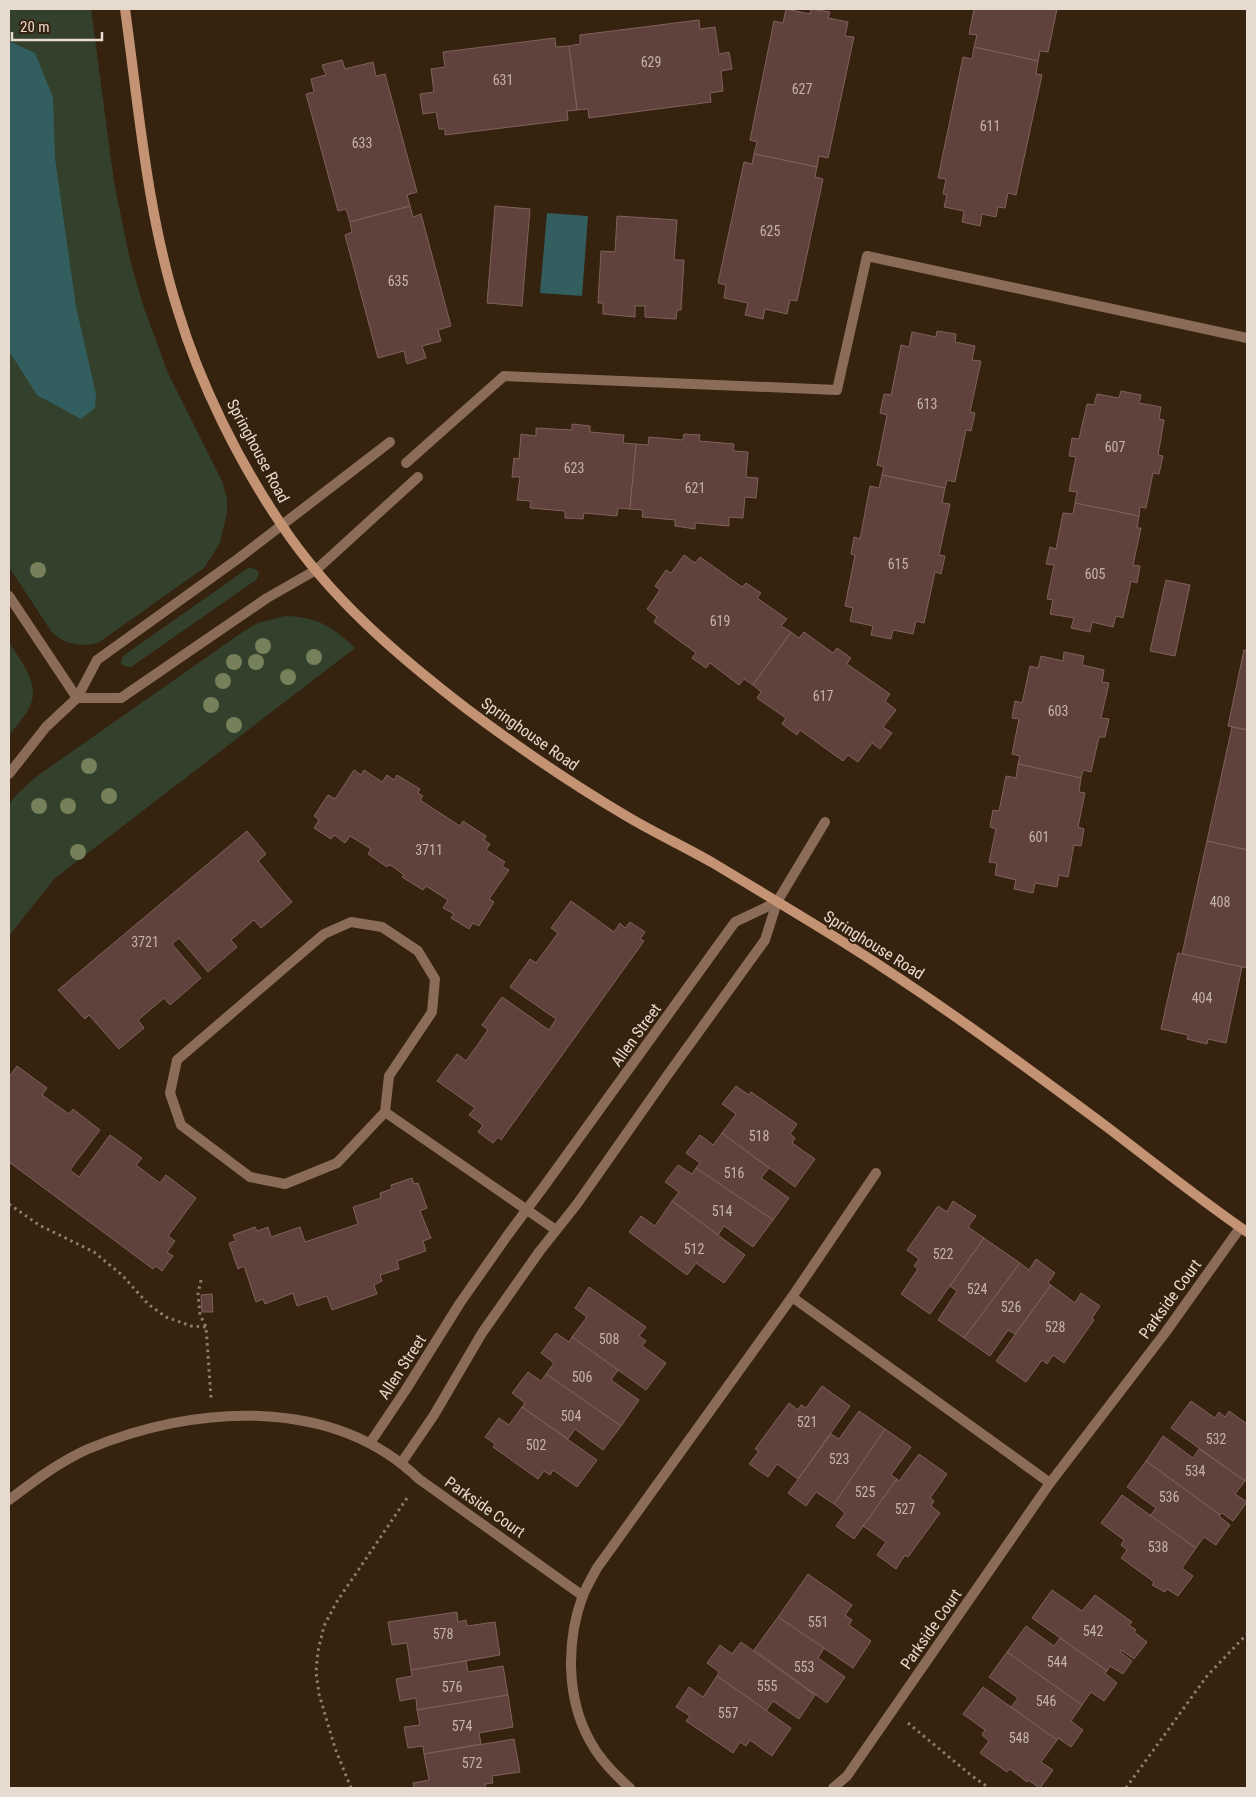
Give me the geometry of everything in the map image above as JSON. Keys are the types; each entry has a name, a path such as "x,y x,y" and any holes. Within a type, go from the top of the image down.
{"street":[{"name":"Springhouse Road","path":"124,9 152,207 163,261 178,314 198,367 233,442 282,526 316,570 383,641 424,676 510,741 548,768 628,817 710,862 777,902 914,988 982,1035 1244,1230"},
{"path":"406,463 504,376 837,390 866,256 1247,338"},
{"path":"9,774 46,726 77,698 97,660 282,526 390,442"},
{"path":"77,698 121,698 267,598 316,570 418,478"},
{"path":"9,596 77,698"},
{"path":"402,1462 434,1415 482,1333 577,1204 765,940 777,902 825,822"},
{"name":"Allen Street","path":"370,1443 460,1303 735,922 777,902"},
{"path":"351,922 382,926 418,951 435,979 432,1012 389,1076 385,1112 337,1163 285,1184 250,1177 181,1125 170,1093 177,1060 324,934 351,922"},
{"path":"385,1112 556,1230"},
{"path":"630,1788 609,1769 590,1741 576,1709 571,1671 573,1632 583,1596 597,1568 792,1296 876,1172"},
{"name":"Parkside Court","path":"833,1788 847,1776 1050,1483 1244,1230"},
{"path":"792,1296 1050,1483"},
{"path":"9,1500 42,1474 87,1450 134,1432 183,1420 233,1415 284,1418 333,1427 370,1443"},
{"name":"Parkside Court","path":"370,1443 402,1462 419,1479 583,1596"}],"path":[{"path":"9,1204 39,1225 94,1252 122,1276 148,1304 166,1317 191,1326 206,1328"},
{"path":"201,1280 198,1294 200,1315 206,1328 212,1417"},
{"path":"351,1788 335,1748 319,1694 316,1672 318,1650 324,1626 336,1603 411,1492"},
{"path":"1126,1788 1207,1676 1247,1634"},
{"path":"893,1711 972,1776 990,1788"}],"green space":[{"path":"9,9 91,9 114,182 130,260 143,305 168,373 222,481 227,498 227,513 220,543 204,568 98,643 91,644 73,644 56,636 9,567"},
{"path":"248,568 257,570 259,574 256,580 131,667 121,664 123,656"},
{"path":"285,616 306,618 323,624 339,634 355,648 54,879 9,936 9,804 18,793 37,776 244,631 258,623"},
{"path":"9,642 29,674 33,692 28,710 9,735"}],"water":[{"path":"9,41 35,53 53,97 55,158 76,307 96,394 95,408 81,419 37,395 9,351"},
{"path":"547,213 588,216 582,296 540,293"}],"building":[{"path":"786,9 810,14 811,9 830,12 828,18 848,22 845,36 854,37 828,158 819,156 817,167 754,154 757,142 750,140 774,21 783,23"},
{"path":"974,9 1057,9 1048,52 1040,51 1038,61 974,47 977,35 969,34"},
{"path":"699,20 700,29 715,27 719,54 729,52 732,69 721,71 723,91 710,93 711,102 589,118 588,109 577,110 569,46 580,44 580,35"},
{"path":"555,38 556,47 569,46 577,110 567,111 568,120 445,135 445,129 439,129 436,112 423,114 420,94 434,92 431,69 445,67 443,52"},
{"path":"974,47 1038,61 1036,74 1042,75 1016,195 1008,193 1005,208 998,207 996,217 982,214 980,226 962,222 964,211 944,207 947,195 943,194 946,179 938,178 963,57 972,59"},
{"path":"342,60 345,69 373,62 376,76 385,74 417,192 407,195 410,206 350,222 346,209 338,211 306,94 314,92 311,79 326,75 322,65"},
{"path":"754,154 817,167 815,177 823,179 797,301 790,300 787,314 765,309 763,319 745,315 748,303 724,298 726,285 718,283 744,162 752,164"},
{"path":"410,206 413,217 421,214 451,326 438,330 441,341 422,346 426,358 407,364 404,351 378,358 345,235 352,232 350,222"},
{"path":"495,206 530,209 522,306 487,303"},
{"path":"617,216 677,220 674,260 684,260 681,310 677,310 676,319 645,317 645,306 635,306 635,317 603,314 603,303 598,303 601,251 615,252"},
{"path":"937,331 956,334 955,342 975,346 972,360 981,361 970,412 975,413 971,431 966,430 955,482 947,480 945,488 882,475 884,467 877,465 887,415 880,413 884,394 891,395 901,345 909,347 912,332 936,337"},
{"path":"1121,391 1141,395 1139,403 1161,407 1159,419 1164,420 1158,455 1163,456 1159,474 1153,473 1146,508 1140,507 1139,516 1075,503 1077,492 1069,491 1076,457 1069,456 1072,438 1079,439 1087,404 1094,405 1097,394 1119,398"},
{"path":"572,424 590,426 590,432 624,435 623,443 636,444 630,509 618,508 617,516 584,513 583,519 565,518 565,511 530,508 531,501 517,500 520,477 512,477 514,458 519,459 521,434 536,436 536,428 572,430"},
{"path":"684,434 700,435 699,441 734,444 733,451 748,452 746,477 758,478 756,498 745,497 743,518 729,517 729,526 695,523 695,529 675,526 675,520 642,517 643,510 630,509 636,444 648,445 649,437 683,440"},
{"path":"882,475 945,488 942,503 950,504 939,555 945,556 941,574 935,572 924,623 916,621 913,634 893,630 891,639 871,635 873,626 850,621 853,608 845,606 855,555 851,554 854,537 860,539 870,486 879,488"},
{"path":"1075,503 1139,516 1137,528 1141,528 1133,565 1140,566 1137,583 1131,581 1123,618 1116,616 1113,627 1092,622 1090,632 1071,628 1074,618 1050,614 1053,600 1047,599 1054,565 1046,564 1050,547 1056,549 1063,513 1073,514"},
{"path":"684,555 695,563 700,557 742,587 746,583 761,593 757,598 787,619 781,626 791,632 753,685 744,679 739,685 710,663 706,668 692,658 696,653 654,622 657,617 647,609 660,590 655,586 666,570 671,573"},
{"path":"1166,580 1190,585 1175,656 1150,651"},
{"path":"791,632 799,638 804,632 833,653 837,648 851,658 847,664 890,694 885,701 896,710 883,727 892,733 880,749 872,743 858,762 848,755 843,761 800,730 797,735 782,724 786,718 757,698 761,692 753,685"},
{"path":"1244,650 1247,650 1247,730 1228,726"},
{"path":"1064,652 1084,656 1082,665 1104,670 1102,682 1109,683 1101,718 1109,719 1105,737 1099,737 1091,772 1083,770 1081,778 1018,764 1020,756 1012,754 1019,719 1012,718 1015,701 1022,703 1030,666 1038,668 1041,656 1063,661"},
{"path":"1232,727 1247,730 1247,850 1207,841"},
{"path":"1018,764 1081,778 1079,792 1085,793 1078,827 1084,829 1081,846 1074,845 1068,877 1059,875 1057,887 1035,883 1033,893 1014,889 1016,880 995,875 997,863 989,862 996,829 990,827 993,810 999,811 1006,776 1016,778"},
{"path":"354,770 361,775 364,770 382,782 387,775 394,780 397,775 420,789 418,793 423,796 420,800 460,826 463,821 486,836 484,840 490,844 486,850 505,862 502,866 509,870 489,899 494,902 479,926 473,923 469,929 451,918 454,914 443,908 448,900 426,886 423,890 402,877 404,875 392,866 388,865 387,867 368,854 371,849 350,836 345,843 334,835 331,839 314,828 319,820 314,816 328,795 335,799"},
{"path":"247,831 266,854 258,861 292,902 261,928 254,920 231,940 237,947 208,972 179,938 172,944 201,978 170,1005 164,998 138,1020 144,1028 119,1049 89,1015 85,1019 58,990"},
{"path":"1207,841 1247,850 1247,968 1182,954"},
{"path":"571,901 614,932 620,923 625,928 630,922 645,932 640,939 644,941 501,1140 498,1137 493,1143 478,1132 483,1125 469,1115 475,1108 437,1081 457,1054 466,1061 488,1030 482,1025 502,997 549,1030 556,1019 510,987 530,959 536,963 558,933 551,928"},
{"path":"1178,953 1242,967 1226,1043 1208,1039 1207,1044 1187,1039 1188,1035 1161,1029"},
{"path":"17,1066 47,1088 42,1095 69,1114 73,1109 100,1130 70,1170 79,1177 110,1135 142,1158 136,1165 160,1183 166,1175 196,1198 168,1236 175,1241 167,1252 173,1256 162,1271 156,1266 153,1269 9,1162 9,1077"},
{"path":"736,1086 749,1095 751,1092 797,1124 790,1134 795,1138 792,1143 815,1159 795,1187 722,1133 736,1114 722,1104"},
{"path":"722,1133 769,1168 761,1178 789,1198 773,1220 696,1168 700,1163 686,1153 700,1135 713,1145"},
{"path":"678,1165 692,1174 696,1168 773,1220 753,1247 724,1226 718,1235 672,1201 679,1192 665,1182"},
{"path":"412,1178 414,1184 418,1183 427,1208 420,1211 431,1238 423,1241 426,1251 397,1261 399,1269 380,1275 382,1281 374,1285 377,1294 332,1310 327,1296 297,1306 293,1293 265,1304 263,1299 256,1302 244,1266 238,1269 229,1243 236,1241 233,1235 255,1227 257,1231 268,1227 271,1237 300,1227 305,1242 358,1224 353,1207 381,1198 380,1193 392,1189 391,1185"},
{"path":"672,1201 745,1255 724,1283 696,1263 687,1275 629,1232 641,1216 655,1226"},
{"path":"953,1201 976,1216 968,1227 984,1238 930,1314 901,1294 918,1269 914,1266 919,1259 907,1250 938,1206 947,1212"},
{"path":"984,1238 1020,1263 964,1338 938,1320 957,1291 950,1286"},
{"path":"1036,1259 1055,1273 1048,1283 1051,1285 1015,1334 1008,1330 990,1356 964,1338 1020,1263 1029,1270"},
{"path":"1051,1285 1075,1303 1081,1293 1100,1306 1092,1318 1094,1320 1064,1363 1053,1355 1047,1364 1042,1360 1026,1382 996,1361"},
{"path":"589,1287 646,1327 639,1336 646,1341 642,1346 666,1363 646,1390 572,1337 587,1317 575,1308"},
{"path":"212,1294 213,1312 202,1312 201,1295"},
{"path":"556,1333 569,1342 572,1337 618,1370 611,1380 639,1400 621,1426 546,1374 554,1363 541,1353"},
{"path":"528,1372 541,1381 546,1374 621,1426 603,1450 575,1429 568,1439 522,1407 525,1403 512,1393"},
{"path":"822,1386 850,1406 798,1479 777,1464 768,1477 749,1464 759,1451 755,1449 789,1403 798,1410 801,1405 806,1408"},
{"path":"1191,1401 1215,1418 1219,1412 1225,1417 1229,1411 1247,1424 1247,1477 1245,1481 1171,1428"},
{"path":"522,1407 597,1460 577,1487 553,1470 550,1475 544,1471 538,1479 493,1447 495,1444 485,1437 499,1418 509,1425"},
{"path":"859,1411 885,1429 834,1504 816,1492 806,1506 788,1493 831,1434 839,1439"},
{"path":"885,1429 911,1447 891,1475 897,1479 854,1539 836,1526 845,1513 834,1504"},
{"path":"1163,1436 1193,1458 1199,1449 1245,1481 1235,1494 1247,1502 1233,1521 1222,1513 1220,1515 1146,1461"},
{"path":"919,1454 947,1474 930,1498 934,1501 931,1506 940,1513 908,1557 905,1555 896,1569 877,1555 886,1542 863,1526 897,1479 899,1481"},
{"path":"1146,1461 1220,1515 1230,1525 1216,1545 1204,1537 1196,1548 1150,1516 1156,1508 1127,1487"},
{"path":"1122,1495 1196,1548 1182,1568 1193,1576 1178,1596 1167,1589 1165,1592 1152,1585 1154,1582 1121,1558 1127,1550 1121,1545 1124,1540 1101,1523"},
{"path":"808,1574 852,1605 845,1615 852,1620 849,1625 871,1641 853,1668 778,1617"},
{"path":"1052,1590 1082,1611 1095,1595 1132,1622 1129,1625 1136,1630 1134,1632 1147,1642 1134,1659 1121,1650 1120,1652 1132,1661 1123,1674 1110,1666 1107,1671 1032,1618"},
{"path":"457,1612 458,1622 466,1620 467,1626 495,1622 500,1655 411,1670 407,1643 392,1645 388,1622"},
{"path":"778,1617 824,1648 818,1658 845,1677 827,1703 754,1650"},
{"path":"1026,1626 1054,1646 1060,1638 1107,1671 1105,1673 1117,1683 1104,1701 1091,1692 1082,1705 1007,1652"},
{"path":"741,1642 815,1695 799,1719 773,1701 766,1711 717,1676 719,1672 707,1663 720,1645 732,1654"},
{"path":"1007,1652 1082,1705 1071,1721 1083,1730 1071,1747 1058,1738 1057,1740 1011,1707 1018,1698 989,1677"},
{"path":"466,1661 468,1672 503,1666 508,1695 417,1710 416,1698 400,1701 396,1679 412,1676 411,1670"},
{"path":"717,1676 791,1728 772,1756 750,1740 746,1746 740,1742 733,1753 686,1721 690,1716 676,1707 689,1687 703,1697"},
{"path":"983,1687 1057,1740 1041,1762 1053,1770 1040,1788 1028,1780 1027,1782 1010,1769 1007,1772 980,1753 989,1741 982,1735 985,1730 963,1714"},
{"path":"508,1695 513,1727 479,1733 481,1744 424,1754 423,1746 408,1748 404,1727 420,1725 417,1710"},
{"path":"514,1739 520,1772 492,1776 493,1783 485,1784 486,1788 414,1788 413,1783 429,1780 424,1754"}]}
